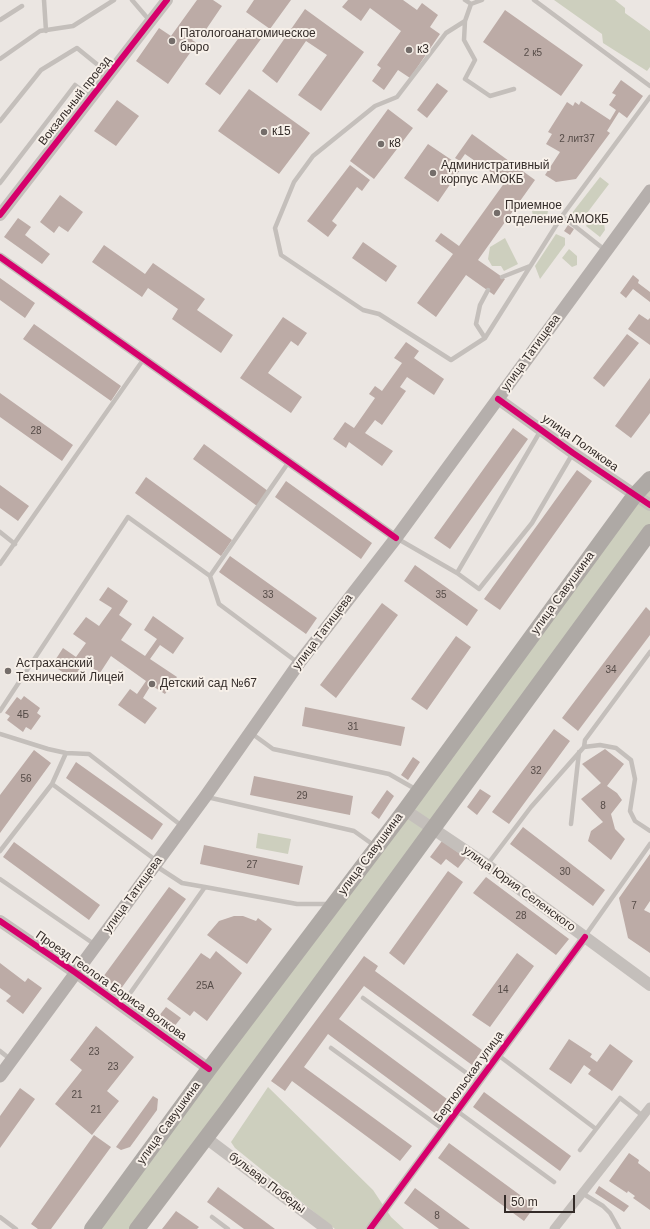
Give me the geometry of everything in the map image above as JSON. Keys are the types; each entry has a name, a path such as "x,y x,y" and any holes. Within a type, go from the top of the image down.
{"highway":[{"name":"улица Савушкина","path":"92,1229 209,1069 405,810 635,495 650,479"},
{"path":"137,1229 434,829 650,532"}],"main road":[{"name":"улица Татищева","path":"0,1076 205,797 299,663 396,538 650,191"}],"street":[{"name":"Вокзальный проезд","path":"0,215 167,0"},
{"path":"0,258 396,538"},
{"name":"улица Полякова","path":"498,399 573,454 650,505"},
{"name":"улица Юрия Селенского","path":"405,810 487,865 650,985"},
{"name":"Проезд Геолога Бориса Волкова","path":"0,920 209,1069"},
{"name":"Бертюльская улица","path":"370,1229 585,937"},
{"path":"554,1229 650,1107"},
{"name":"бульвар Победы","path":"206,1138 327,1229"}],"lane":[{"path":"44,0 46,31"},
{"path":"0,59 40,31 73,26 114,0"},
{"path":"132,0 150,21"},
{"path":"465,0 471,4"},
{"path":"471,4 482,0"},
{"path":"534,0 650,86"},
{"path":"471,4 465,21 464,40 476,60 465,79 490,96 514,89"},
{"path":"0,20 22,6"},
{"path":"465,21 446,33 397,97 376,106 314,156 294,182 275,228 281,255 363,310 379,314 451,360 485,338 562,216 650,97"},
{"path":"0,121 40,70 77,48 109,74"},
{"path":"0,182 75,85 91,98"},
{"path":"562,216 607,251"},
{"path":"502,277 530,266"},
{"path":"485,338 476,324 480,305 488,290"},
{"path":"0,564 143,360"},
{"path":"457,573 540,430"},
{"path":"396,538 457,573 479,589 532,523 573,454"},
{"path":"210,576 288,463"},
{"path":"0,711 128,517 210,576 218,604 299,663"},
{"path":"0,532 15,544"},
{"path":"487,865 531,807 584,747 585,740 650,652"},
{"path":"251,733 273,749 389,774 419,791"},
{"path":"0,734 66,753 89,754 183,827"},
{"path":"584,747 600,745 616,748 631,760 635,779 630,811 635,821 650,831"},
{"path":"571,824 579,752"},
{"path":"0,851 52,784 66,753"},
{"path":"52,784 182,883 297,904 333,904"},
{"path":"205,797 354,831 376,847"},
{"name":"Бертюльская улица","path":"585,937 650,844"},
{"path":"0,879 96,945"},
{"path":"131,992 205,887"},
{"path":"363,998 478,1082"},
{"path":"330,1048 444,1130"},
{"path":"0,1052 12,1060"},
{"path":"498,1055 596,1130"},
{"path":"580,1150 620,1098 643,1116"},
{"path":"457,1111 554,1182"},
{"path":"582,1193 603,1206 610,1213 620,1229"},
{"path":"0,1217 16,1229"},
{"path":"212,1217 228,1229"}],"green space":[{"path":"554,0 615,0 625,8 625,13 650,31 650,67 647,71 603,43 602,34"},
{"path":"600,177 609,184 581,221 575,222 572,213"},
{"path":"540,203 547,208 548,211 543,218 540,219 533,214 532,211 537,204"},
{"path":"594,215 604,223 605,230 600,237 586,226"},
{"path":"556,234 565,238 565,245 540,279 535,266"},
{"path":"505,238 518,264 504,271 501,266 492,266 488,259 490,247"},
{"path":"569,249 577,256 577,265 572,267 562,258"},
{"path":"650,479 650,532 137,1229 92,1229"},
{"path":"258,833 291,839 288,854 256,848"},
{"path":"268,1087 373,1190 391,1217 404,1229 335,1229 235,1148 231,1142"}],"building":[{"name":"Патологоанатомическое бюро","path":"197,0 213,0 222,6 205,31 200,28 192,40 197,43 168,84 136,61 159,28 171,36"},
{"path":"254,0 291,0 270,29 246,12"},
{"name":"к3","path":"348,0 403,0 417,10 422,3 438,15 430,27 440,34 410,78 398,70 384,90 372,81 381,68 377,65 401,31 370,8 361,21 342,7"},
{"path":"305,9 364,52 321,111 298,95 327,55 306,41 277,83 262,71"},
{"path":"505,10 583,65 561,96 483,42"},
{"path":"246,28 261,39 220,95 205,84"},
{"path":"621,80 643,96 627,118 619,112 607,131 610,133 576,179 556,182 545,175 560,152 546,144 552,134 548,132 567,102 573,106 575,102 579,105 581,101 610,120 616,110 609,105 616,95 612,93"},
{"path":"437,83 448,91 427,118 417,110"},
{"name":"к15","path":"249,89 310,133 279,174 218,131"},
{"path":"117,100 139,116 116,146 94,131"},
{"name":"к8","path":"388,109 413,128 374,179 350,161"},
{"name":"Приемное отделение АМОКБ","path":"472,134 535,180 478,260 505,279 494,295 466,275 436,317 417,303 453,254 435,241 441,233 459,246 505,182 465,154 460,161 455,158"},
{"name":"Административный корпус АМОКБ","path":"428,144 462,167 438,202 404,178"},
{"path":"350,165 370,180 362,191 357,187 332,221 337,225 328,237 307,221"},
{"path":"60,195 83,212 68,232 59,226 54,233 40,222"},
{"path":"18,218 31,227 25,235 50,254 42,264 4,237"},
{"path":"568,225 574,229 570,235 564,231"},
{"path":"363,242 397,266 386,282 352,258"},
{"path":"104,245 145,274 153,263 205,299 197,310 233,335 221,353 172,319 178,309 148,288 142,297 92,262"},
{"path":"633,275 639,280 638,283 650,292 650,302 633,289 626,298 620,293"},
{"path":"0,278 35,303 25,318 0,300"},
{"path":"639,314 648,320 650,318 650,345 628,329"},
{"path":"283,317 307,333 298,346 291,341 268,373 302,397 291,413 240,378"},
{"path":"34,324 121,386 111,401 23,339"},
{"path":"627,334 639,343 604,387 593,378"},
{"path":"406,342 419,351 414,358 444,379 434,395 407,377 400,387 406,391 382,425 375,420 365,433 393,451 382,466 349,442 346,448 333,439 345,422 354,428 375,398 369,394 375,386 382,391 402,363 394,358"},
{"path":"650,378 650,413 631,438 615,426"},
{"path":"0,393 73,445 62,461 0,417"},
{"path":"513,428 528,439 450,549 434,538"},
{"path":"204,444 268,491 257,506 193,459"},
{"path":"577,470 592,481 500,610 484,599"},
{"path":"146,477 232,540 221,556 135,493"},
{"path":"286,481 372,543 361,559 275,497"},
{"path":"0,485 29,506 18,521 0,508"},
{"path":"230,556 317,618 306,634 219,572"},
{"path":"415,565 478,610 467,626 404,581"},
{"path":"108,587 128,601 119,615 132,624 121,640 145,656 157,639 144,630 153,616 184,638 173,654 160,645 150,659 177,677 165,694 151,685 143,698 157,708 145,724 118,705 130,689 137,694 146,681 111,656 100,673 84,662 73,679 52,665 63,648 76,657 86,643 73,634 86,617 99,626 112,608 99,600"},
{"path":"382,603 398,615 336,698 320,685"},
{"path":"646,607 650,611 650,635 578,731 562,718"},
{"path":"456,636 471,647 427,710 411,699"},
{"path":"24,696 40,708 37,713 41,716 31,730 26,727 23,732 7,720 10,716 5,713 17,697 21,700"},
{"path":"305,707 405,727 401,746 302,726"},
{"path":"554,729 570,741 509,824 492,812"},
{"path":"605,749 624,764 607,786 617,793 622,800 611,814 615,829 625,839 611,860 588,841 591,831 603,822 581,799 601,783 582,764"},
{"path":"34,750 51,763 0,833 0,795"},
{"path":"413,757 420,762 408,780 401,775"},
{"path":"76,762 163,824 152,840 66,778"},
{"path":"254,776 353,796 350,815 250,795"},
{"path":"480,789 491,796 477,815 467,807"},
{"path":"387,790 394,796 379,819 371,813"},
{"path":"523,827 605,890 593,906 510,844"},
{"path":"442,841 466,858 458,868 446,859 441,865 430,857"},
{"path":"14,842 100,905 89,920 3,857"},
{"path":"204,845 303,866 299,885 200,864"},
{"path":"650,854 650,901 644,910 650,913 650,953 628,938 619,898"},
{"path":"448,871 463,882 404,965 389,953"},
{"path":"486,877 569,939 556,955 473,893"},
{"path":"169,887 186,899 120,990 103,977"},
{"path":"234,916 243,916 256,921 258,918 272,929 247,964 207,935 219,921"},
{"path":"216,951 242,973 207,1021 194,1011 190,1016 167,999 201,953 210,959"},
{"path":"517,953 534,966 490,1027 472,1015"},
{"path":"364,956 378,966 375,971 482,1050 472,1065 364,986 339,1019 447,1099 436,1114 328,1034 304,1067 412,1146 400,1161 292,1081 285,1091 271,1081"},
{"path":"0,963 25,982 28,978 42,988 23,1014 6,1001 11,996 0,988"},
{"path":"166,1007 181,1018 173,1028 158,1017"},
{"path":"96,1026 134,1057 107,1091 119,1101 92,1135 55,1104 82,1070 70,1060"},
{"path":"569,1039 592,1054 590,1057 597,1062 610,1044 633,1061 612,1091 588,1074 591,1070 584,1065 571,1084 549,1069"},
{"path":"20,1088 35,1099 0,1148 0,1116"},
{"path":"484,1092 571,1156 560,1171 473,1107"},
{"path":"153,1096 158,1099 157,1110 130,1147 121,1150 116,1147"},
{"path":"94,1135 111,1147 51,1229 38,1229 31,1224"},
{"path":"449,1143 535,1206 524,1221 438,1158"},
{"path":"629,1153 639,1160 638,1163 650,1172 650,1210 633,1198 635,1196 628,1191 627,1193 609,1181"},
{"path":"599,1186 629,1206 624,1212 595,1193"},
{"path":"218,1187 275,1229 244,1229 207,1202"},
{"path":"415,1188 470,1229 439,1229 404,1203"},
{"path":"176,1211 199,1227 197,1229 162,1229"}],"cycle path":[{"path":"0,215 167,0"},
{"path":"0,257 396,538"},
{"path":"498,399 573,453 650,505"},
{"path":"0,921 76,973 209,1069"},
{"path":"370,1229 585,937"}],"place":[{"name":"Патологоанатомическое бюро","path":"172,41"},
{"name":"к3","path":"409,50"},
{"name":"к15","path":"264,132"},
{"name":"к8","path":"381,144"},
{"name":"Административный корпус АМОКБ","path":"433,173"},
{"name":"Приемное отделение АМОКБ","path":"497,213"},
{"name":"Астраханский Технический Лицей","path":"8,671"},
{"name":"Детский сад №67","path":"152,684"}]}
